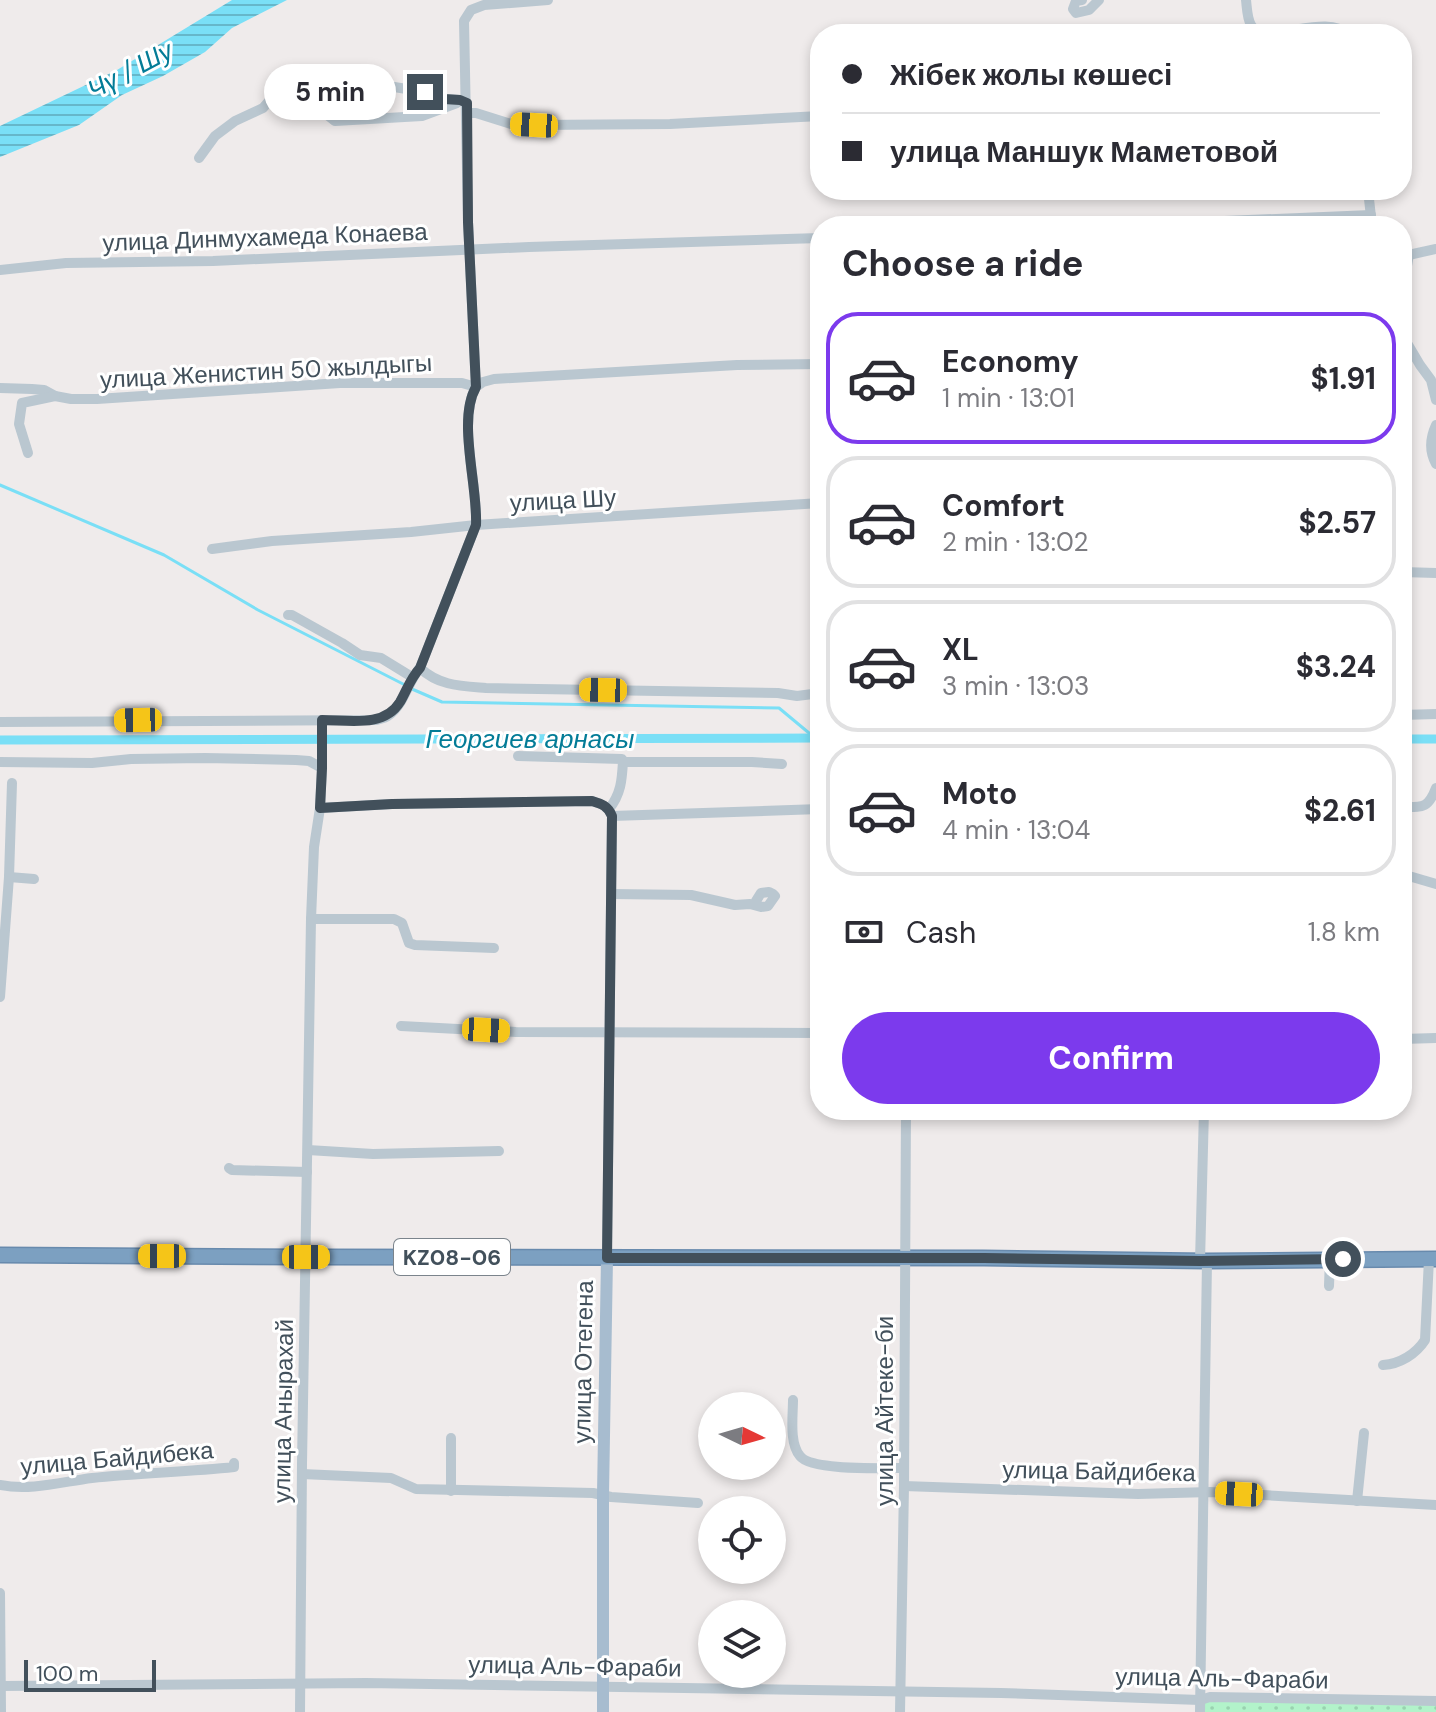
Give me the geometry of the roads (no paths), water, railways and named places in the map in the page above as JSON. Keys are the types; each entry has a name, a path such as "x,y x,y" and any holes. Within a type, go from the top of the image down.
{"highway":[{"name":"KZ08-06","path":"0,1255 1204,1261 1432,1259"}],"main road":[{"name":"улица Отегена","path":"603,1712 607,1258"}],"street":[{"path":"0,722 376,720 390,715 400,702 416,673 476,525 477,506 467,413 476,387 464,21 471,10 484,5 548,0"},
{"path":"1082,0 1074,4 1076,13 1089,10 1099,0"},
{"path":"1246,0 1250,24"},
{"path":"199,158 215,136 235,121 263,108 282,93 307,85 382,85 460,100 466,108"},
{"path":"334,85 328,90 324,102 326,114 335,121 422,116 455,103 511,124 534,125 670,124 810,117"},
{"name":"улица Динмухамеда Конаева","path":"0,270 66,263 213,261 810,238"},
{"path":"1412,254 1436,249"},
{"path":"1412,351 1431,380 1436,400"},
{"name":"улица Женистин 50 жылдыгы","path":"0,388 44,390 71,399 97,399 340,383 462,383 476,387 494,379 737,365 810,364"},
{"path":"28,453 19,424 22,403 55,396"},
{"path":"1436,425 1431,451 1436,464"},
{"name":"улица Шу","path":"212,549 272,541 476,525 810,504"},
{"path":"1412,572 1436,573"},
{"path":"288,615 311,625 360,655 381,658 442,683 486,688 810,694"},
{"path":"1412,715 1436,714"},
{"name":"улица Анырахай","path":"300,1712 311,919 314,847 320,808 322,720"},
{"path":"518,756 616,758 623,762 782,764"},
{"path":"0,762 296,760 322,764"},
{"name":"улица Отегена","path":"607,1258 612,894 610,812 620,794 623,762"},
{"path":"0,997 12,783"},
{"path":"1412,807 1425,806 1436,788"},
{"path":"320,808 592,801 610,812 810,809"},
{"path":"6,871 34,879"},
{"path":"1412,877 1436,884"},
{"path":"612,894 691,895 735,905 756,905"},
{"path":"311,919 394,919 402,923 409,943 415,945 494,948"},
{"path":"401,1026 516,1032 810,1033"},
{"path":"1412,1039 1436,1038"},
{"name":"улица Айтеке-би","path":"900,1712 906,1120"},
{"path":"1200,1706 1204,1120"},
{"path":"308,1150 373,1154 499,1151"},
{"path":"229,1168 307,1172"},
{"path":"1329,1286 1330,1258"},
{"path":"1383,1365 1400,1362 1425,1340 1432,1259"},
{"path":"793,1400 794,1438 802,1459 817,1464 850,1467 904,1468"},
{"path":"1357,1501 1364,1433"},
{"path":"451,1438 451,1491"},
{"name":"улица Байдибека","path":"0,1485 19,1488 124,1475 234,1467 234,1463"},
{"path":"302,1474 391,1478 416,1489 603,1494 630,1499 698,1503"},
{"name":"улица Байдибека","path":"904,1486 1138,1494 1202,1493 1436,1505"},
{"path":"0,1593 1,1712"},
{"name":"улица Аль-Фараби","path":"1,1686 300,1683 603,1687 900,1692 1200,1706 1210,1697 1436,1701"}],"water":[{"name":"Чү / Шу","path":"232,0 287,0 232,28 205,52 122,95 79,125 0,157 0,126 117,70"}],"waterway":[{"path":"0,485 164,555 258,610 405,685"},
{"path":"412,689 442,702 779,708 810,734"},
{"name":"Георгиев арнасы","path":"0,740 810,738"},
{"name":"Георгиев арнасы","path":"1412,739 1436,739"}]}
